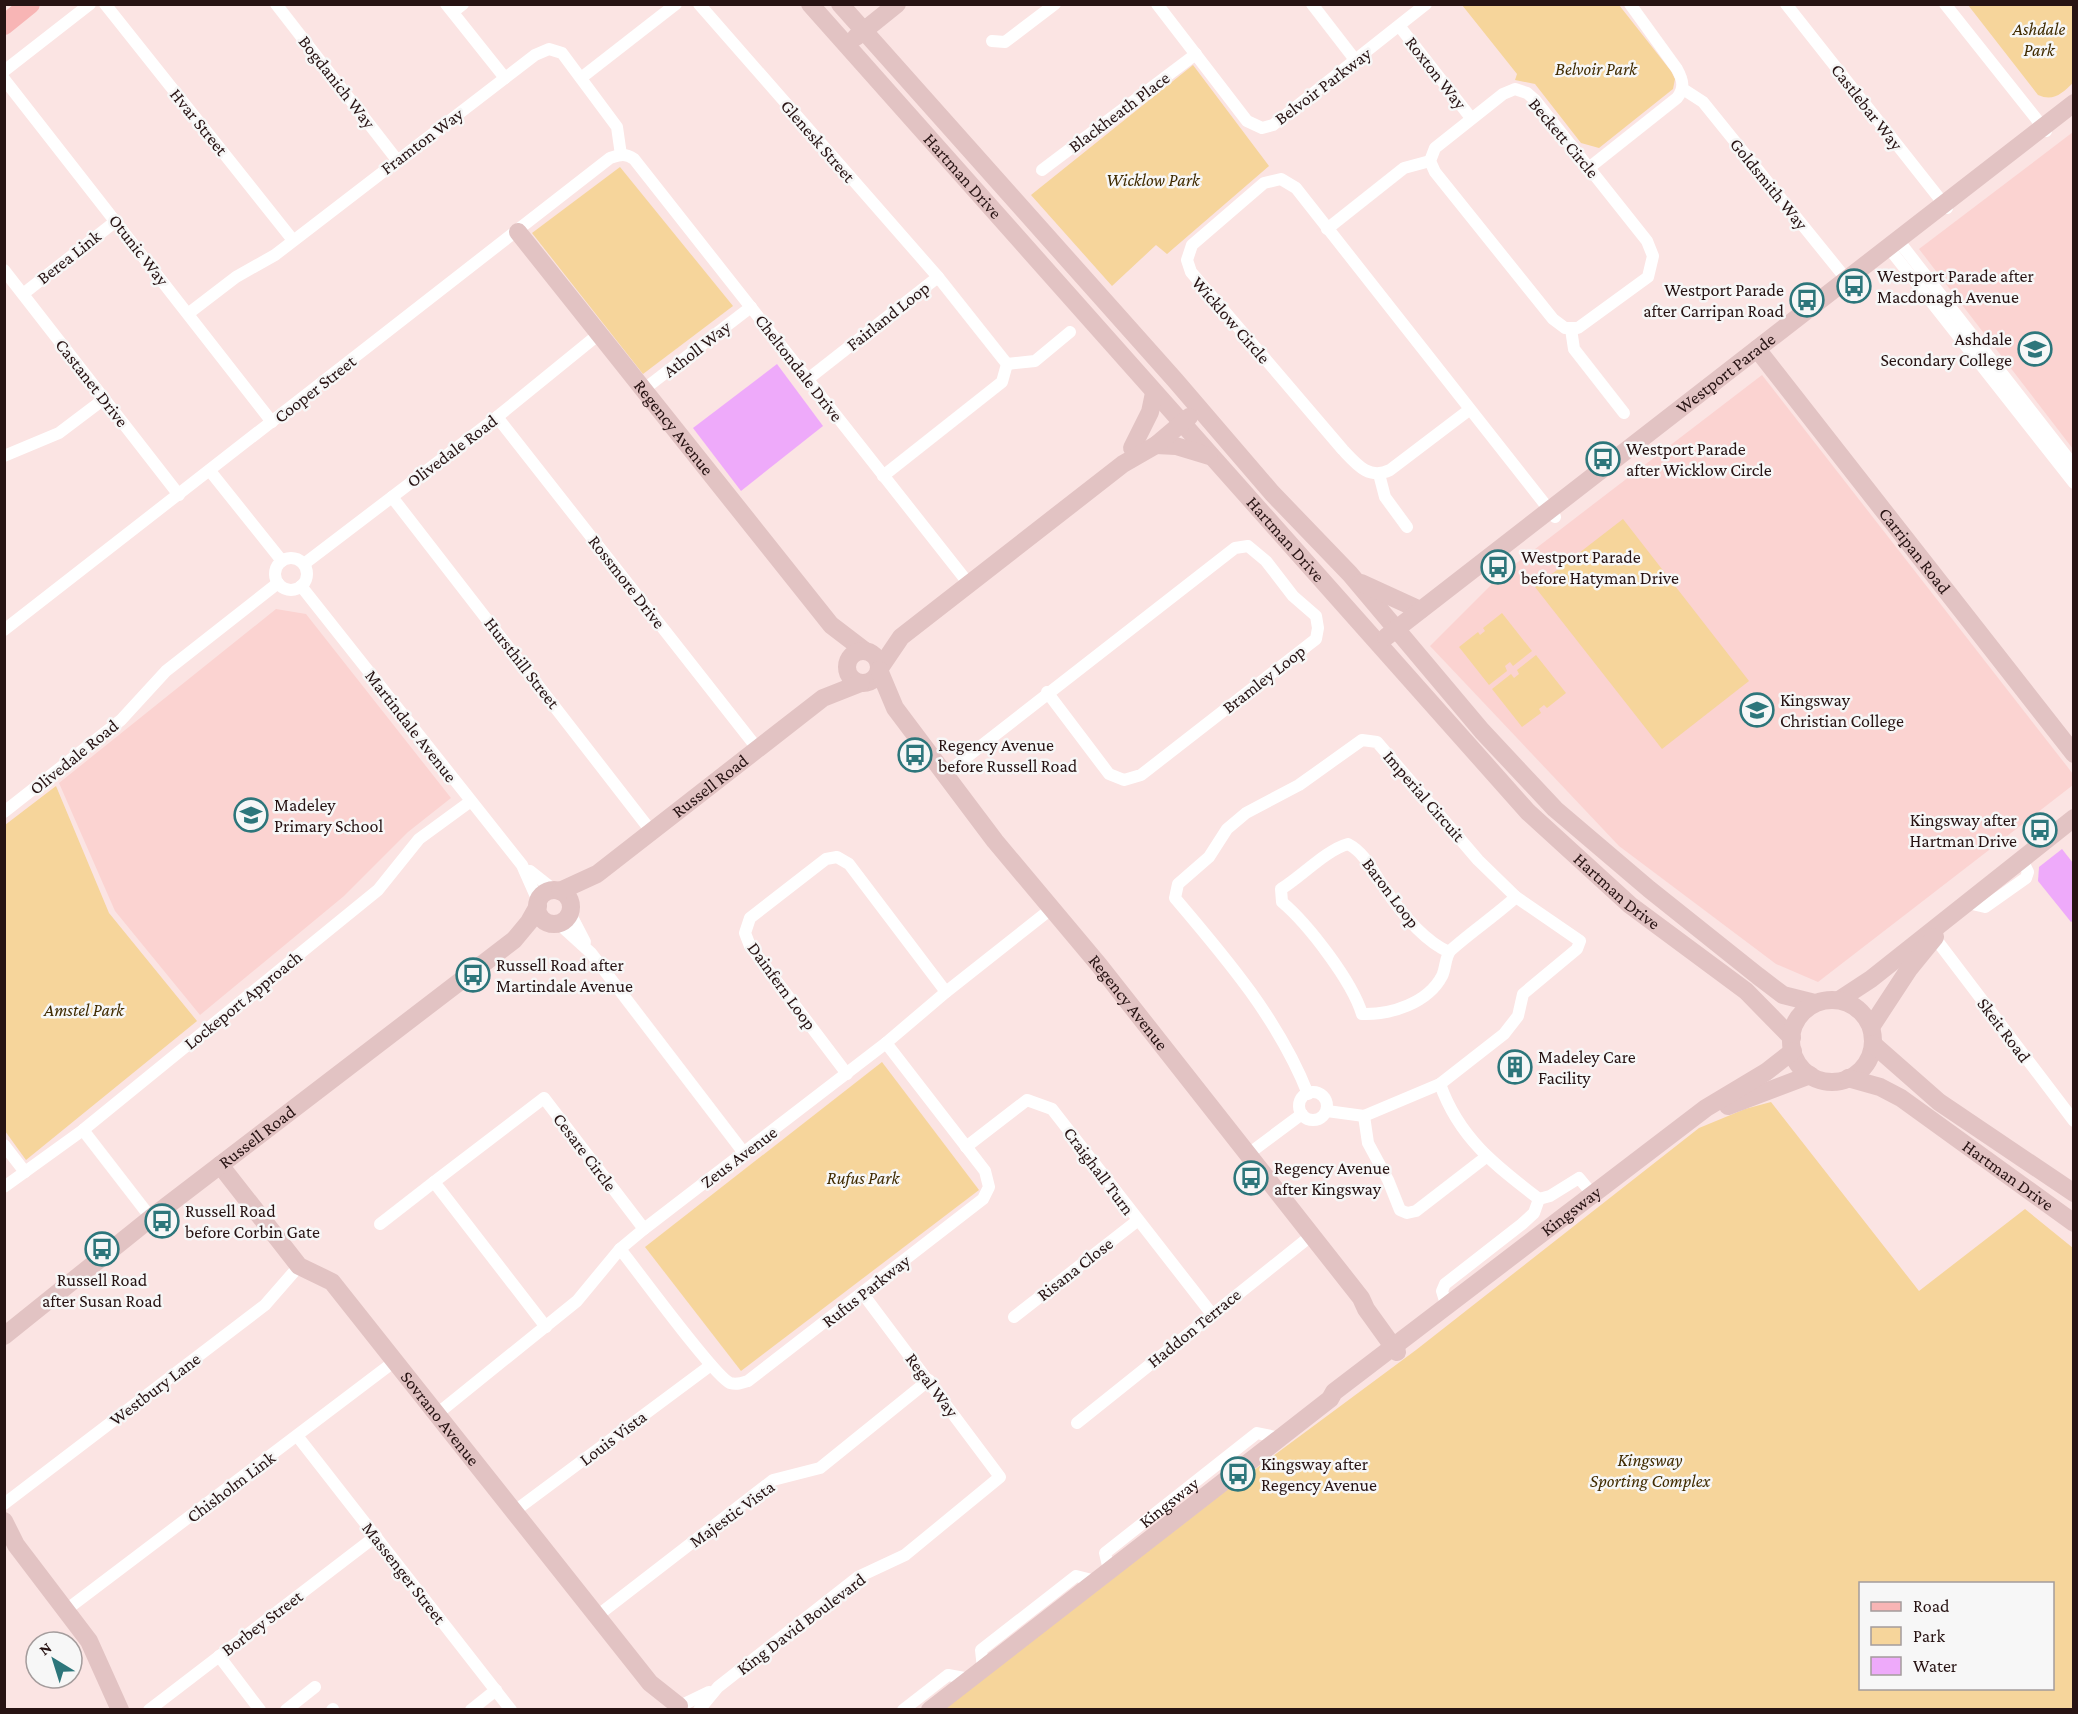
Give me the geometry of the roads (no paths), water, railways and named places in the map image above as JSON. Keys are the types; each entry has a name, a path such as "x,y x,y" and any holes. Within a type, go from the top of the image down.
{"main road":[{"path":"4,25 30,4"}],"street":[{"path":"4,71 90,4"},
{"name":"Hvar Street","path":"105,4 292,239"},
{"name":"Bogdanich Way","path":"276,4 397,160"},
{"path":"581,78 676,4"},
{"name":"Glenesk Street","path":"699,4 938,277"},
{"name":"Hartman Drive","path":"810,4 1209,456 1544,828 1630,905 1746,991 1792,1044"},
{"name":"Hartman Drive","path":"840,4 1272,493 1356,581 1482,731 1555,809 1648,889 1783,995 1815,1003"},
{"path":"844,44 882,4"},
{"path":"861,28 897,4"},
{"path":"992,41 1005,42 1055,4"},
{"name":"Belvoir Parkway","path":"1157,4 1246,120 1262,128 1273,125 1400,27 1426,4"},
{"path":"1312,4 1356,61"},
{"path":"1590,167 1677,99 1683,89 1682,77 1630,4"},
{"name":"Castlebar Way","path":"1786,4 1945,206"},
{"path":"1945,4 2045,129"},
{"path":"454,7 505,78"},
{"name":"Roxton Way","path":"1400,27 1472,118"},
{"name":"Framton Way","path":"189,313 236,277 275,255 292,239 505,78 535,56 549,49 562,53 617,127 624,154"},
{"name":"Blackheath Place","path":"1042,170 1196,54"},
{"name":"Otunic Way","path":"4,79 273,422"},
{"name":"Goldsmith Way","path":"1683,89 1703,102 1848,282"},
{"name":"Beckett Circle","path":"1430,161 1435,148 1503,94 1521,90 1536,100 1647,241 1653,264 1648,277 1585,326 1571,329"},
{"name":"Westport Parade","path":"2045,129 2073,103"},
{"name":"Westport Parade","path":"1401,634 1420,610 1553,513 1945,206 2045,129 2073,111"},
{"name":"Cooper Street","path":"4,630 518,232 610,158 624,154"},
{"name":"Cheltondale Drive","path":"624,154 634,159 969,584"},
{"path":"1328,229 1404,168 1430,161 1435,172 1553,319 1559,325 1571,329 1574,349 1624,413"},
{"name":"Wicklow Circle","path":"1378,474 1366,471 1353,460 1188,267 1186,260 1192,245 1264,183 1272,179 1281,179 1296,188 1469,410 1553,513"},
{"name":"Berea Link","path":"22,294 116,221"},
{"name":"Regency Avenue","path":"518,232 831,625 867,651"},
{"path":"1895,246 2073,466"},
{"path":"1895,246 2073,483"},
{"name":"Castanet Drive","path":"4,270 179,495"},
{"name":"Fairland Loop","path":"808,379 938,277 1007,364"},
{"name":"Atholl Way","path":"643,390 751,307"},
{"path":"883,476 1002,382 1007,364 1035,361 1070,332"},
{"name":"Olivedale Road","path":"303,564 497,417 599,334"},
{"name":"Carripan Road","path":"1764,350 2031,691 2073,738"},
{"path":"1128,456 1150,412 1154,393"},
{"path":"4,456 59,433 104,399"},
{"path":"901,637 874,679 862,683 851,678 847,666 854,654 901,637 1195,404"},
{"path":"1407,527 1385,497 1378,474 1390,470 1469,410"},
{"name":"Rossmore Drive","path":"497,417 757,748"},
{"path":"1156,445 1177,419"},
{"path":"1128,456 1156,445 1176,446 1209,456"},
{"path":"210,471 282,561"},
{"name":"Hursthill Street","path":"392,497 651,831"},
{"name":"Westport Parade","path":"1382,649 1465,588 1553,513"},
{"name":"Bramley Loop","path":"945,774 1047,692 1235,548 1248,546 1266,561 1293,596 1316,616 1318,628 1316,639 1141,775 1124,780 1109,774 1047,692"},
{"path":"292,558 303,564 307,574 301,586 291,590 278,583 275,572 282,561 292,558"},
{"path":"1356,581 1420,610"},
{"name":"Olivedale Road","path":"4,812 121,720 166,671 278,583"},
{"name":"Martindale Avenue","path":"301,586 522,865 532,883 538,904"},
{"name":"Regency Avenue","path":"831,625 847,666"},
{"path":"867,651 877,658 879,669"},
{"name":"Russell Road","path":"4,1336 151,1218 514,940 563,917 597,874 823,698 847,666"},
{"name":"Regency Avenue","path":"879,669 895,708 945,774 1051,909 1099,964 1361,1298 1372,1305 1400,1346"},
{"name":"Regency Avenue","path":"862,683 895,708"},
{"name":"Russell Road","path":"823,698 862,683"},
{"name":"Carripan Road","path":"2031,691 2073,754"},
{"name":"Imperial Circuit","path":"1327,1111 1323,1096 1308,1094 1298,1069 1288,1056 1266,1012 1175,898 1178,884 1209,857 1227,829 1246,813 1299,785 1362,740 1377,742 1478,860 1516,897 1580,941 1577,949 1523,994 1518,1016 1504,1034 1440,1084 1364,1116"},
{"name":"Lockeport Approach","path":"4,1187 83,1131 378,890 418,839 471,801"},
{"path":"1968,903 1910,969 1872,1036 1865,1065 1848,1078 1829,1082 1810,1075 1799,1065 1792,1044 1797,1020 1815,1003 1839,1000 1968,903 2073,818"},
{"name":"Baron Loop","path":"1348,844 1360,850 1384,888 1422,934 1449,952 1442,977 1421,999 1377,1014 1362,1014 1354,995 1337,968 1294,912 1282,902 1281,889 1302,876 1340,846 1348,844"},
{"name":"Dainfern Loop","path":"847,1074 750,946 745,933 750,918 826,859 837,856 849,864 946,992"},
{"name":"Martindale Avenue","path":"522,865 557,890"},
{"name":"Russell Road","path":"557,890 597,874"},
{"path":"557,890 569,897 563,917 543,919 538,904 545,893 557,890"},
{"path":"1449,952 1484,926 1516,897"},
{"name":"Russell Road","path":"514,940 529,922 538,904"},
{"name":"Zeus Avenue","path":"437,1414 577,1301 620,1249 644,1229 847,1074 1051,909"},
{"path":"563,917 744,1153"},
{"name":"Skeit Road","path":"1935,938 2073,1121"},
{"path":"1839,1000 1861,1012 1872,1036"},
{"name":"Hartman Drive","path":"1872,1036 1939,1102 2073,1193"},
{"name":"Rufus Parkway","path":"620,1249 711,1365 728,1382 741,1384 748,1381 863,1294 986,1194 989,1187 988,1176 886,1043"},
{"name":"Kingsway","path":"930,1710 1330,1399 1334,1392 1400,1346 1453,1300 1706,1108 1766,1072 1792,1044"},
{"name":"Kingsway","path":"1681,1127 1776,1086 1810,1075"},
{"name":"Hartman Drive","path":"1848,1078 1880,1087 1901,1098 2073,1223"},
{"path":"1440,1084 1447,1104 1486,1158 1539,1199"},
{"path":"1302,1114 1301,1100 1308,1094"},
{"name":"Cesare Circle","path":"380,1224 544,1098 644,1229"},
{"name":"Craighall Turn","path":"966,1147 1027,1100 1052,1109 1137,1221 1211,1313"},
{"path":"1302,1114 1315,1120 1327,1111 1364,1116 1368,1143 1388,1180 1400,1210 1407,1213 1416,1211 1486,1158"},
{"path":"1247,1155 1302,1114"},
{"path":"83,1131 151,1218"},
{"path":"4,1145 25,1172"},
{"name":"Sovrano Avenue","path":"220,1165 299,1266 332,1282 516,1510 650,1683 676,1708"},
{"path":"1539,1199 1550,1196 1579,1178 1593,1195"},
{"path":"434,1182 546,1327"},
{"path":"1453,1300 1442,1291 1445,1284 1534,1213 1539,1199"},
{"name":"Risana Close","path":"1014,1317 1137,1221"},
{"name":"Haddon Terrace","path":"1077,1423 1211,1313 1312,1235"},
{"name":"Westbury Lane","path":"4,1504 265,1305 299,1266"},
{"name":"Regal Way","path":"863,1294 1000,1477"},
{"name":"Chisholm Link","path":"66,1610 298,1437 395,1361"},
{"name":"Louis Vista","path":"516,1510 711,1365"},
{"name":"Majestic Vista","path":"597,1616 773,1480 820,1468 929,1380"},
{"name":"Massenger Street","path":"298,1437 511,1710"},
{"name":"King David Boulevard","path":"676,1708 718,1687 858,1577 904,1555 1000,1477"},
{"path":"4,1521 16,1545 89,1641 120,1710"},
{"name":"Borbey Street","path":"149,1710 376,1536"},
{"path":"219,1656 260,1710"},
{"path":"903,1710 948,1674 976,1673"},
{"path":"286,1710 315,1687"},
{"name":"King David Boulevard","path":"699,1710 718,1687"},
{"path":"471,1710 496,1690"}],"water":[{"path":"777,364 823,426 741,491 693,428"},
{"path":"2062,849 2073,863 2074,920 2071,922 2038,881 2039,867"}],"place":[{"name":"Westport Parade after Macdonagh Avenue","path":"1854,286"},
{"name":"Westport Parade after Carripan Road","path":"1807,300"},
{"name":"Ashdale Secondary College","path":"2035,349"},
{"name":"Westport Parade after Wicklow Circle","path":"1603,459"},
{"name":"Westport Parade before Hatyman Drive","path":"1498,567"},
{"name":"Kingsway Christian College","path":"1757,710"},
{"name":"Regency Avenue before Russell Road","path":"915,755"},
{"name":"Madeley Primary School","path":"251,815"},
{"name":"Kingsway after Hartman Drive","path":"2040,830"},
{"name":"Russell Road after Martindale Avenue","path":"473,975"},
{"name":"Madeley Care Facility","path":"1515,1067"},
{"name":"Regency Avenue after Kingsway","path":"1251,1178"},
{"name":"Russell Road before Corbin Gate","path":"162,1221"},
{"name":"Russell Road after Susan Road","path":"102,1249"},
{"name":"Kingsway after Regency Avenue","path":"1238,1474"}],"park label":[{"name":"Ashdale Park","path":"2039,39"},
{"name":"Belvoir Park","path":"1596,69"},
{"name":"Wicklow Park","path":"1153,180"},
{"name":"Amstel Park","path":"84,1010"},
{"name":"Rufus Park","path":"863,1178"},
{"name":"Kingsway Sporting Complex","path":"1650,1470"}]}
